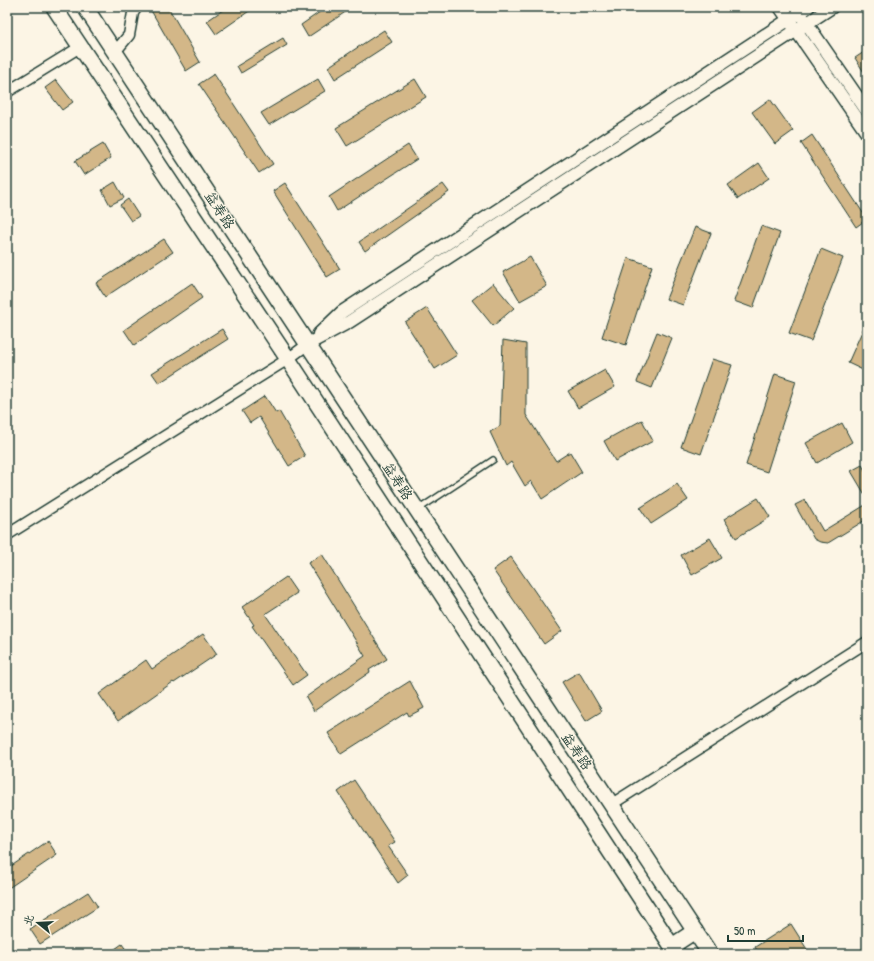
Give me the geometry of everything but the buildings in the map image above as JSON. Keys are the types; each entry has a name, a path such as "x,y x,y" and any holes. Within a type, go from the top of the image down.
{"main road":[{"name":"益寿路","path":"54,7 288,358 674,950"},
{"name":"益寿路","path":"85,7 710,954"},
{"path":"674,950 695,931"}],"street":[{"path":"115,52 129,35 133,13 137,7"},
{"path":"780,7 867,133"},
{"path":"7,535 308,344 349,322 832,7"},
{"path":"308,344 342,312 789,20 801,9 807,24 867,111"},
{"path":"7,92 80,46"},
{"path":"612,804 867,642"}],"lane":[{"path":"417,510 493,460"}]}
